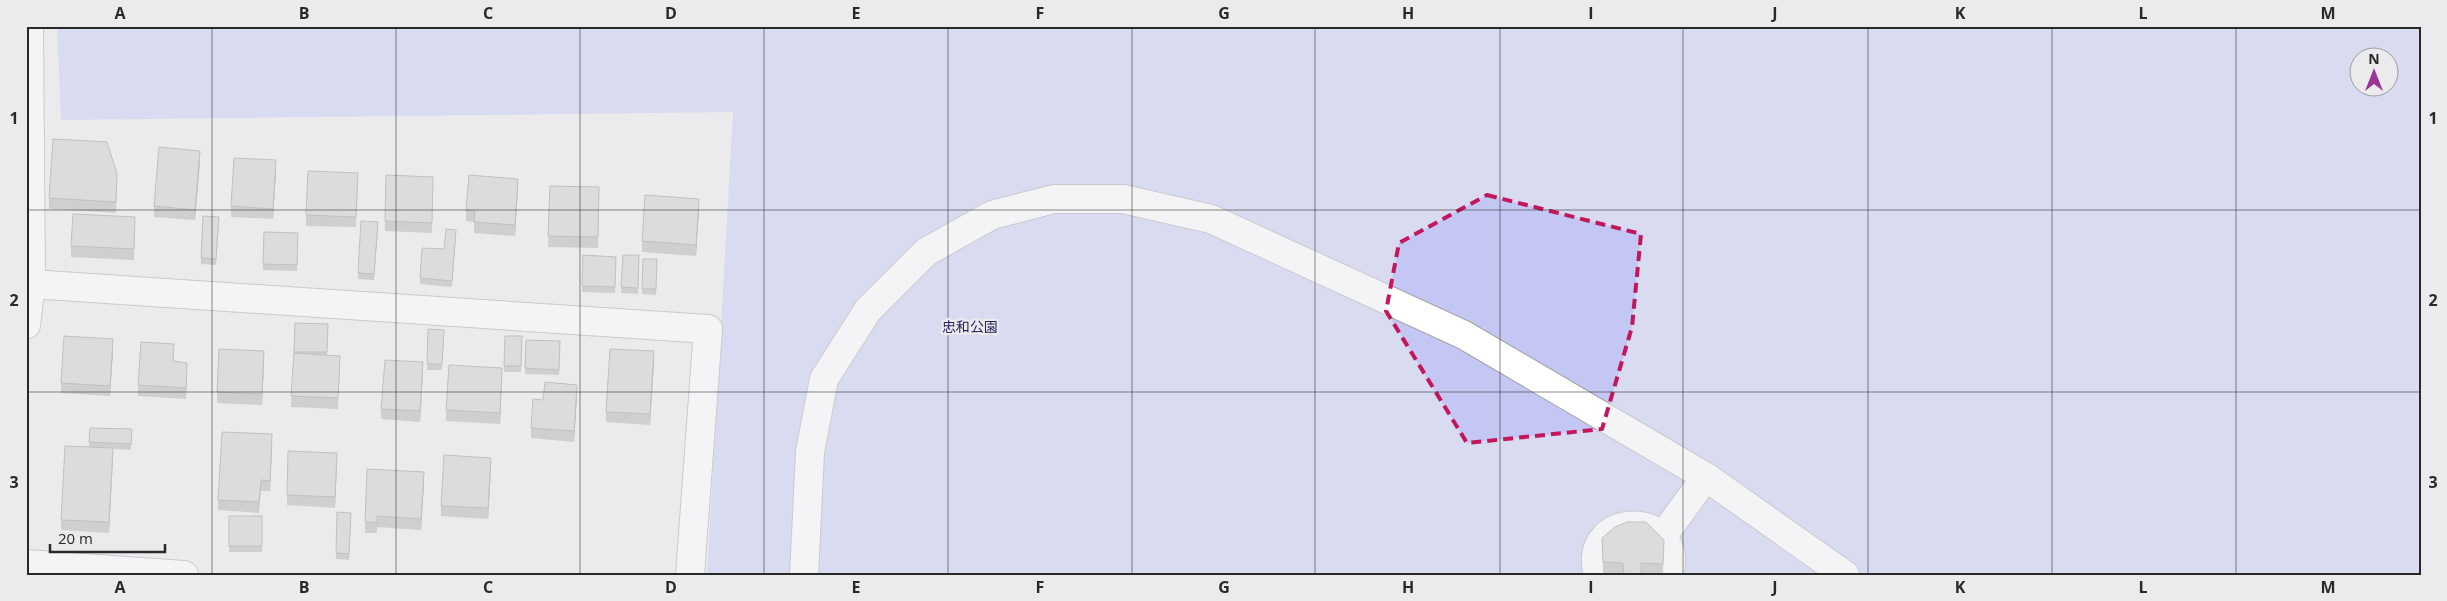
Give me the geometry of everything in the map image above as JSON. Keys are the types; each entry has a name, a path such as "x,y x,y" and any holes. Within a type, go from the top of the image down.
{"street":[{"path":"26,325 31,284 29,26"},
{"path":"804,575 810,452 824,378 868,310 926,252 992,215 1054,199 1123,199 1211,219 1464,335 1706,477 1845,575"},
{"path":"31,284 708,330 690,575"},
{"path":"1662,537 1706,477"},
{"path":"1598,575 1595,559 1599,545 1609,533 1622,526 1636,524 1651,528 1662,537 1670,550 1671,565 1668,575"},
{"path":"26,564 184,575"}],"highlighted area":[{"path":"1487,195 1641,234 1632,327 1602,429 1467,443 1386,311 1399,243"}],"green space":[{"name":"忠和公園","path":"57,26 2421,26 2421,575 707,575 733,112 61,120"}],"building":[{"path":"53,139 107,142 117,174 116,202 49,198"},
{"path":"159,147 200,151 195,210 154,206"},
{"path":"234,158 276,160 273,209 231,206"},
{"path":"308,171 358,173 356,217 306,215"},
{"path":"386,175 433,177 432,223 385,221"},
{"path":"469,175 518,179 515,225 474,222 475,211 466,210"},
{"path":"550,186 599,187 598,237 548,236"},
{"path":"645,195 699,199 696,245 642,241"},
{"path":"73,214 135,217 134,249 71,246"},
{"path":"203,216 219,217 216,259 201,258"},
{"path":"361,221 378,222 374,274 358,273"},
{"path":"446,229 456,230 452,281 420,278 422,248 444,249"},
{"path":"264,232 298,233 297,265 263,264"},
{"path":"583,255 616,257 615,287 582,286"},
{"path":"623,255 639,255 638,288 621,287"},
{"path":"643,259 657,259 656,289 642,289"},
{"path":"295,323 328,324 327,352 294,352"},
{"path":"428,329 444,330 442,364 427,364"},
{"path":"64,336 113,339 110,386 61,383"},
{"path":"505,336 522,336 521,366 504,366"},
{"path":"526,340 560,341 559,370 525,368"},
{"path":"141,342 174,344 173,361 187,363 186,388 138,385"},
{"path":"219,349 264,351 262,394 217,392"},
{"path":"610,349 654,351 650,414 606,412"},
{"path":"294,353 340,356 338,398 291,396"},
{"path":"385,360 423,362 420,411 381,409"},
{"path":"449,365 502,368 500,413 446,410"},
{"path":"545,382 577,385 574,431 531,428 533,399 543,400"},
{"path":"90,428 132,429 131,444 89,442"},
{"path":"222,432 272,434 270,481 261,480 259,502 218,500"},
{"path":"65,446 113,448 109,522 61,520"},
{"path":"288,451 337,453 335,497 287,495"},
{"path":"444,455 491,458 488,508 441,506"},
{"path":"367,469 424,472 421,519 377,516 377,523 365,522"},
{"path":"337,512 351,513 349,554 336,553"},
{"path":"229,516 262,516 262,546 229,546"},
{"path":"1627,522 1646,522 1664,540 1663,564 1641,563 1641,575 1624,575 1623,563 1603,562 1602,538 1615,527"}]}
